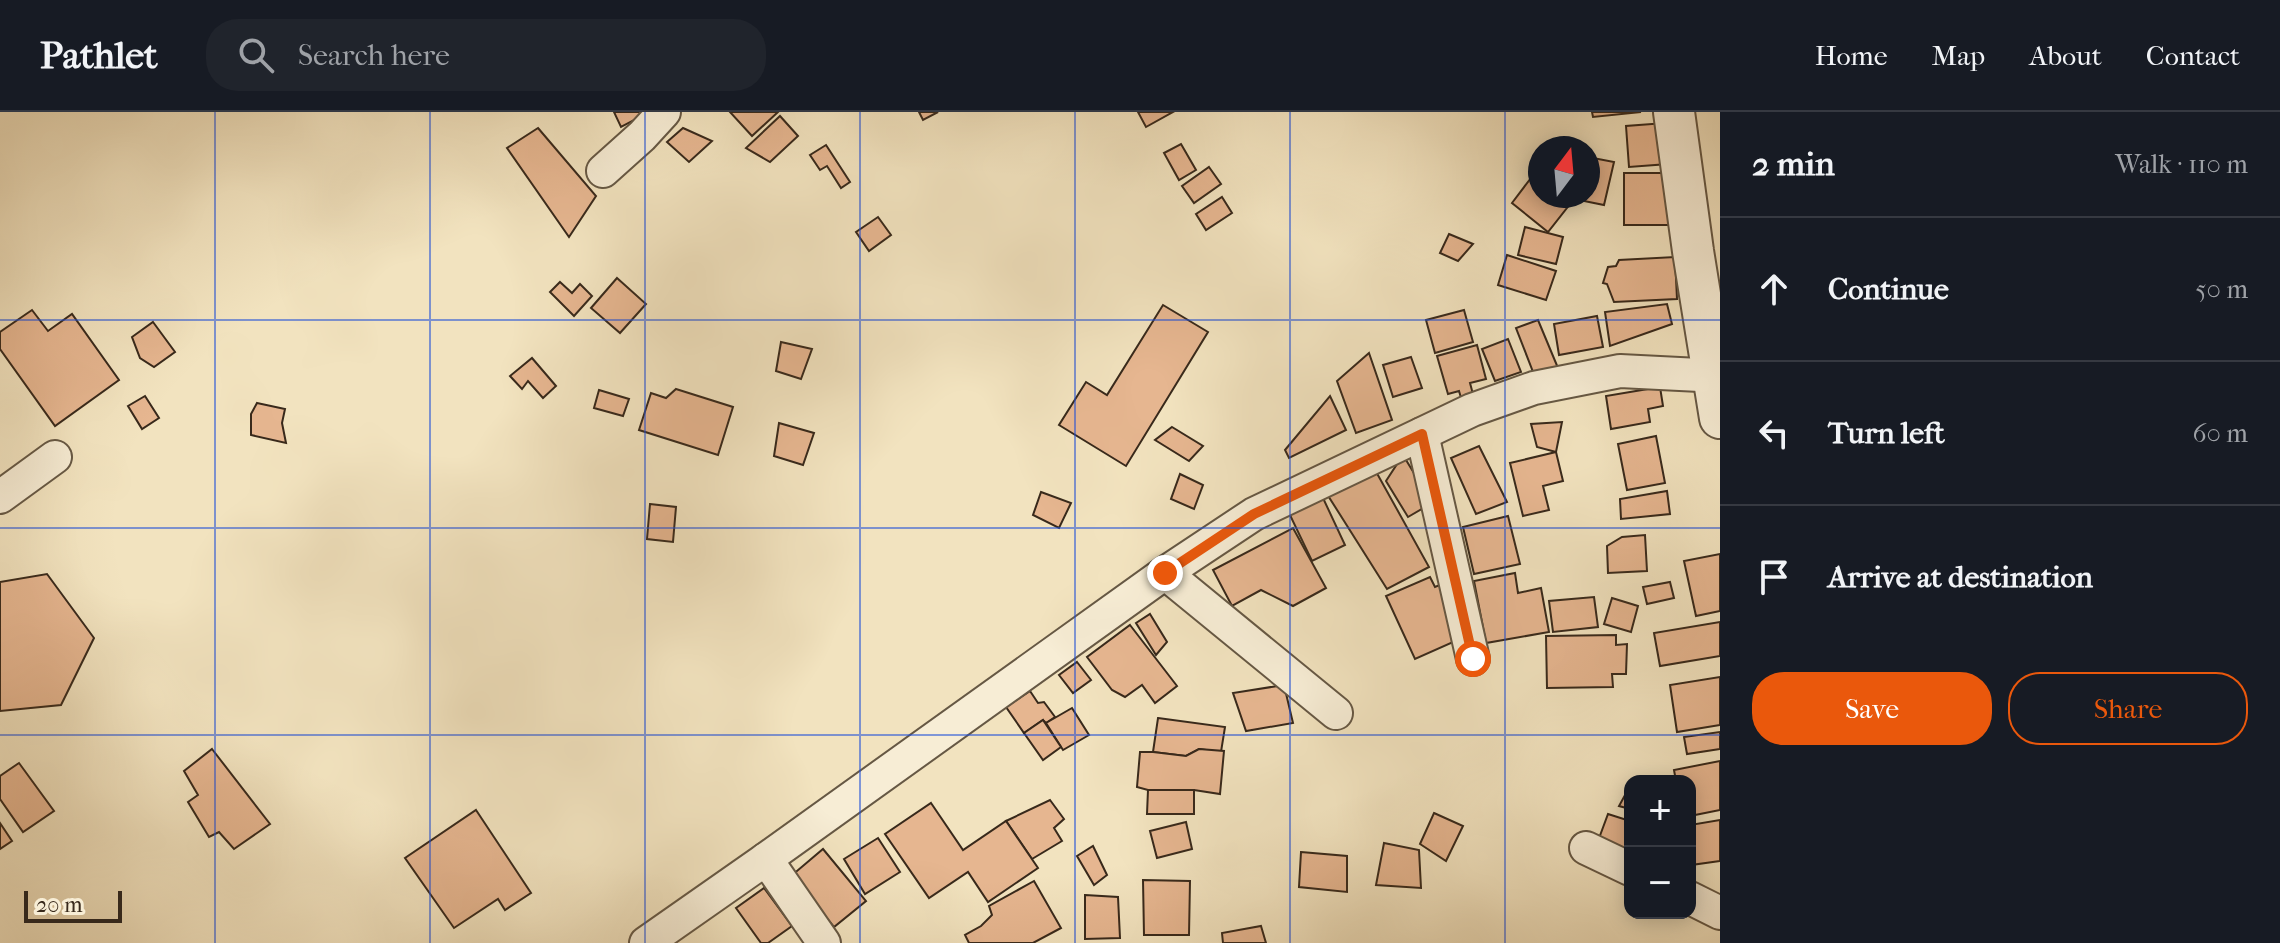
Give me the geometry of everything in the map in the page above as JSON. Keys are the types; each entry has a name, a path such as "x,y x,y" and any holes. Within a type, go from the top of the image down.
{"street":[{"path":"603,171 664,112"},
{"path":"1674,112 1706,253 1720,418"},
{"path":"646,943 1165,573 1254,514 1472,410 1534,388 1620,371 1717,375"},
{"path":"1422,434 1473,659"},
{"path":"0,497 55,457"},
{"path":"1165,573 1336,713"},
{"path":"1586,848 1624,866"},
{"path":"766,859 824,943"},
{"path":"1696,901 1720,913"}],"building":[{"path":"614,112 642,112 644,115 621,127"},
{"path":"730,112 778,112 752,136"},
{"path":"919,112 938,112 923,120"},
{"path":"1138,112 1173,112 1146,127"},
{"path":"1592,112 1641,112 1593,117"},
{"path":"780,116 798,136 770,162 746,148"},
{"path":"1665,123 1668,164 1629,167 1626,126"},
{"path":"538,128 596,196 569,237 507,148"},
{"path":"683,128 712,141 689,162 667,142"},
{"path":"1181,144 1196,170 1179,180 1164,153"},
{"path":"826,145 850,182 841,188 827,166 820,170 810,155"},
{"path":"1600,159 1614,162 1604,205 1600,204"},
{"path":"1209,167 1221,184 1194,203 1182,186"},
{"path":"1624,173 1669,173 1669,225 1624,225"},
{"path":"1528,182 1528,208 1567,208 1548,232 1512,203"},
{"path":"1222,197 1232,213 1206,230 1196,214"},
{"path":"878,217 891,235 869,251 856,232"},
{"path":"1525,227 1563,237 1556,264 1518,255"},
{"path":"1449,234 1473,244 1458,261 1440,253"},
{"path":"1507,255 1556,271 1546,300 1498,285"},
{"path":"1675,257 1677,299 1614,302 1607,284 1603,283 1608,267 1616,266 1619,260"},
{"path":"617,278 646,304 620,333 591,308"},
{"path":"560,282 572,293 580,284 592,296 574,316 550,292"},
{"path":"1667,304 1672,324 1610,346 1605,312"},
{"path":"1163,305 1208,332 1126,466 1059,425 1086,382 1107,395"},
{"path":"32,310 48,331 72,314 119,380 55,426 0,349 0,332"},
{"path":"1464,310 1473,342 1435,353 1426,320"},
{"path":"1597,316 1603,347 1559,355 1554,324"},
{"path":"1538,320 1558,368 1535,377 1516,328"},
{"path":"153,322 175,352 154,367 140,358 132,337"},
{"path":"1508,339 1521,372 1495,381 1482,349"},
{"path":"781,342 812,349 801,379 776,371"},
{"path":"1477,345 1486,379 1470,383 1474,398 1462,401 1459,391 1448,394 1437,356"},
{"path":"1369,353 1392,420 1356,433 1337,381"},
{"path":"1411,357 1422,388 1393,397 1383,365"},
{"path":"532,358 556,386 543,398 528,381 522,389 510,376"},
{"path":"1660,387 1663,406 1648,409 1650,422 1611,429 1606,396"},
{"path":"676,389 733,407 718,455 639,430 651,393 666,398"},
{"path":"599,390 629,399 623,416 594,408"},
{"path":"145,396 159,418 142,429 128,406"},
{"path":"1330,396 1346,430 1289,458 1285,450"},
{"path":"257,403 285,409 282,423 286,443 251,435 251,414"},
{"path":"1562,422 1556,452 1537,447 1531,424"},
{"path":"779,423 814,433 803,465 774,456"},
{"path":"1172,427 1203,446 1189,461 1155,440"},
{"path":"1656,436 1665,483 1627,490 1618,444"},
{"path":"1479,446 1507,502 1476,514 1451,458"},
{"path":"1556,452 1563,481 1543,486 1549,510 1523,516 1510,463"},
{"path":"1403,455 1432,503 1408,517 1386,481"},
{"path":"1374,468 1429,567 1387,589 1327,494"},
{"path":"1180,474 1203,485 1194,509 1171,499"},
{"path":"1667,491 1670,514 1621,519 1620,499"},
{"path":"1041,492 1071,503 1059,528 1033,515"},
{"path":"1323,498 1345,545 1312,561 1289,513"},
{"path":"650,504 676,507 673,542 647,539"},
{"path":"1508,516 1520,564 1474,574 1463,527"},
{"path":"1293,528 1326,588 1293,606 1261,590 1232,606 1213,570"},
{"path":"1645,535 1647,571 1608,573 1607,546 1622,537"},
{"path":"1720,554 1720,611 1696,616 1684,561"},
{"path":"1515,573 1518,593 1541,588 1549,632 1486,643 1474,581"},
{"path":"47,574 94,638 61,705 0,711 0,582"},
{"path":"1430,577 1435,587 1442,584 1460,639 1415,659 1386,596"},
{"path":"1670,582 1674,598 1647,604 1643,587"},
{"path":"1594,597 1598,627 1553,632 1549,601"},
{"path":"1612,598 1638,606 1631,632 1604,624"},
{"path":"1150,614 1167,642 1156,655 1136,623"},
{"path":"1720,622 1720,656 1660,666 1654,633"},
{"path":"1130,625 1177,686 1155,703 1142,685 1125,697 1112,690 1087,657"},
{"path":"1616,635 1616,645 1627,644 1626,674 1612,674 1613,687 1547,688 1546,636"},
{"path":"1077,662 1091,680 1073,693 1059,675"},
{"path":"1720,677 1720,725 1677,732 1670,685"},
{"path":"1284,685 1293,723 1246,731 1233,693"},
{"path":"1030,691 1038,703 1044,702 1055,717 1046,723 1043,720 1024,733 1006,707"},
{"path":"1072,708 1089,735 1063,750 1046,723"},
{"path":"1158,718 1225,727 1221,752 1199,749 1186,756 1153,752"},
{"path":"1043,720 1061,747 1043,760 1024,733"},
{"path":"1720,732 1720,749 1687,754 1684,737"},
{"path":"212,749 270,824 234,849 219,832 209,837 188,802 198,795 184,771"},
{"path":"1199,749 1224,751 1220,794 1137,787 1140,752 1186,756"},
{"path":"1720,761 1720,810 1696,815 1696,775 1675,775 1674,770"},
{"path":"19,763 54,811 23,832 0,799 0,776"},
{"path":"1148,790 1194,790 1194,814 1147,814"},
{"path":"1050,800 1064,819 1054,828 1062,841 1032,859 1006,821"},
{"path":"931,803 963,850 1006,821 1038,868 988,902 968,872 929,898 885,834"},
{"path":"476,810 531,893 505,910 498,899 454,928 405,858"},
{"path":"1434,813 1463,826 1446,861 1420,844"},
{"path":"1608,814 1624,819 1624,849 1598,841"},
{"path":"1720,820 1720,861 1696,864 1696,824"},
{"path":"1186,822 1192,849 1157,858 1150,831"},
{"path":"0,823 12,841 0,849"},
{"path":"878,838 900,872 865,894 844,859"},
{"path":"1384,843 1419,850 1421,888 1376,885"},
{"path":"1093,846 1107,875 1094,885 1077,856"},
{"path":"823,849 866,901 834,927 791,876"},
{"path":"1301,852 1347,856 1347,892 1299,887"},
{"path":"1143,880 1190,881 1189,935 1144,935"},
{"path":"1034,881 1061,928 1033,943 969,943 965,935 992,915 989,906"},
{"path":"764,888 792,926 768,943 761,943 736,908"},
{"path":"1085,895 1118,897 1120,938 1085,939"},
{"path":"1261,926 1266,943 1223,943 1222,933"}],"route":[{"path":"1165,573 1254,514 1422,434 1473,659"}]}
